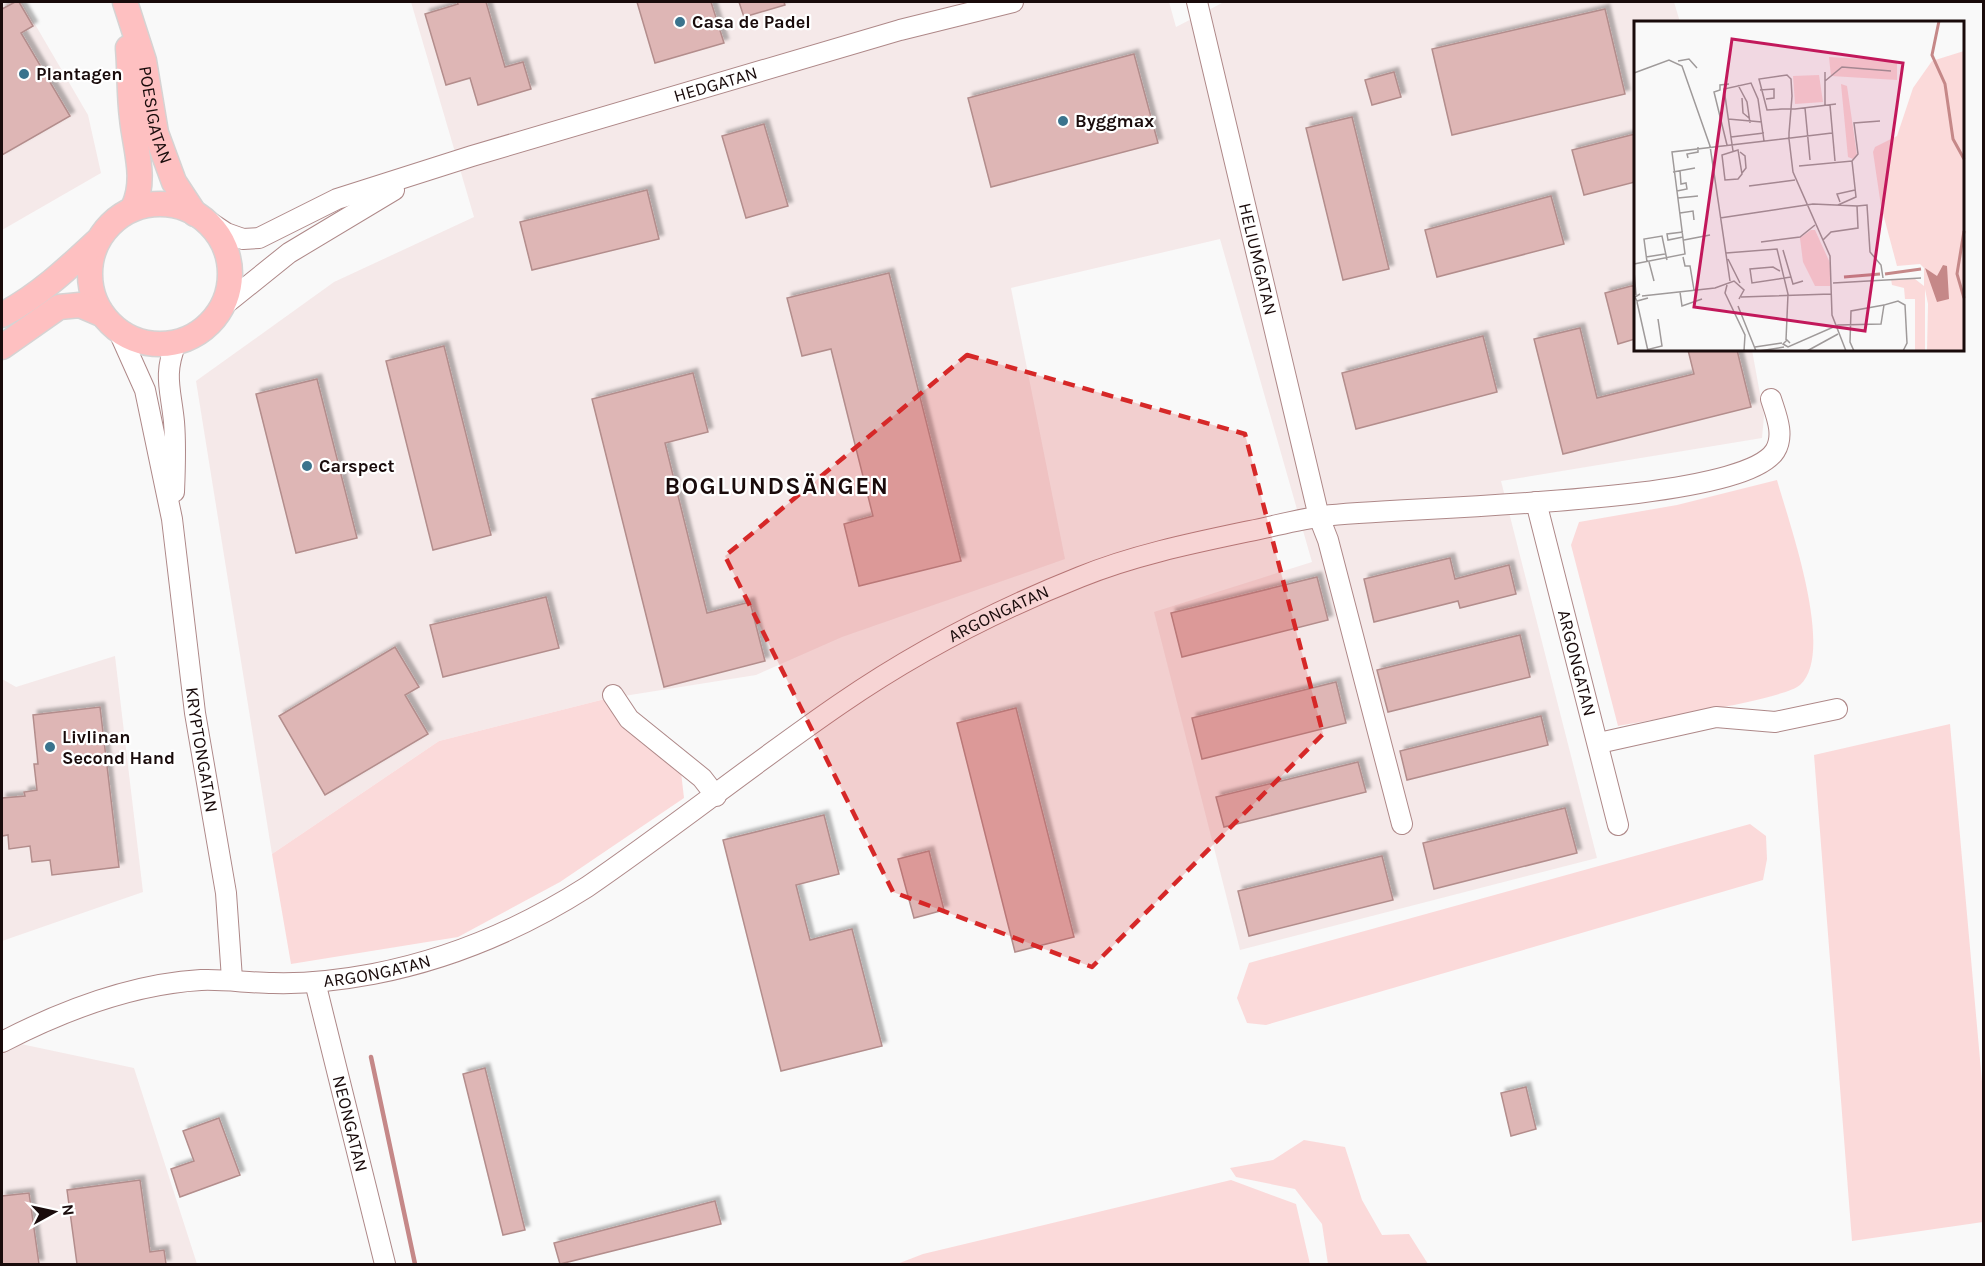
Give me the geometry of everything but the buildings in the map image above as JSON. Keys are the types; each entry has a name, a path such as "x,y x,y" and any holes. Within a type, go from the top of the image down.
{"main road":[{"name":"POESIGATAN","path":"125,6 131,116 141,176 140,194 133,208"},
{"name":"POESIGATAN","path":"125,6 144,61 156,133 174,182 200,217"},
{"path":"2,315 26,302 52,282 97,241 111,223 133,208 160,204 200,217 224,244 230,262 230,285 223,306 211,323 193,336 176,343 153,345 134,340 118,332 101,314 90,288 90,264 97,241"},
{"path":"2,347 59,307 81,305 101,314"}],"street":[{"name":"HEDGATAN","path":"200,217 226,233 243,239 259,238 337,199 472,156 889,33 1013,2"},
{"name":"HELIUMGATAN","path":"1197,2 1249,232 1319,517"},
{"name":"HEDGATAN","path":"223,306 289,253 421,174"},
{"name":"KRYPTONGATAN","path":"118,332 145,390 172,519 195,713 226,892 232,980"},
{"name":"KRYPTONGATAN","path":"172,519 176,455 167,382 169,362 176,343"},
{"name":"ARGONGATAN","path":"2,1041 43,1021 135,991 198,980 315,982 373,974 437,959 510,931 547,913 716,796 852,696 918,655 1081,576 1144,556 1319,517 1629,496 1696,484 1753,469 1768,460 1779,441 1779,426 1772,399"},
{"name":"ARGONGATAN","path":"1536,502 1618,825"},
{"path":"1319,517 1328,540 1402,824"},
{"path":"613,694 629,719 702,778 716,796"},
{"path":"1599,743 1716,717 1775,722 1837,710"},
{"name":"NEONGATAN","path":"315,982 385,1264"}],"highlighted area":[{"path":"967,355 1245,434 1323,734 1092,967 893,892 725,556"}],"shaded area":[{"path":"2,2 22,2 88,115 101,173 2,230"},
{"path":"411,2 1169,2 1176,27 1224,2 1674,2 1680,21 1634,21 1634,351 1752,351 1764,416 1762,438 1501,481 1597,858 1240,950 1154,612 1312,562 1220,239 1011,288 1065,559 842,637 756,675 605,699 439,741 272,854 196,381 334,282 474,217"},
{"path":"1777,480 1799,555 1812,617 1813,646 1810,669 1800,685 1789,691 1743,703 1618,726 1571,545 1579,522 1677,505"},
{"path":"115,656 143,892 2,941 2,679 16,687"},
{"path":"605,699 621,726 681,772 684,798 560,882 458,937 291,964 272,854 439,741"},
{"path":"1950,724 1983,1093 1983,1222 1852,1241 1814,755"},
{"path":"1750,824 1766,836 1767,859 1763,880 1266,1025 1247,1023 1237,998 1249,963"},
{"path":"2,1040 134,1068 197,1264 2,1264"},
{"path":"1304,1140 1345,1147 1362,1200 1382,1235 1409,1234 1428,1264 1328,1264 1322,1224 1295,1189 1236,1177 1230,1168 1273,1160"},
{"path":"1231,1180 1296,1204 1310,1264 897,1264 923,1254"}],"waterway":[{"path":"371,1057 415,1264"}],"place":[{"name":"Casa de Padel","path":"680,22"},
{"name":"Plantagen","path":"24,74"},
{"name":"Byggmax","path":"1063,121"},
{"name":"Carspect","path":"307,466"},
{"name":"Livlinan Second Hand","path":"50,747"}],"district":[{"name":"BOGLUNDSÄNGEN","path":"777,486"}]}
